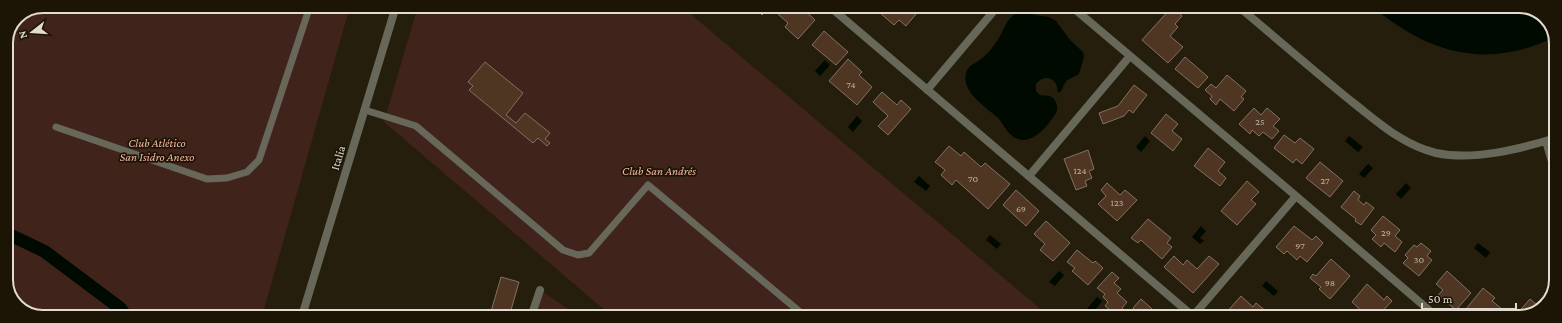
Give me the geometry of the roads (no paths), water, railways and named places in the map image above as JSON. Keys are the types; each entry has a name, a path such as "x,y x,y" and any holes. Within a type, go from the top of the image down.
{"street":[{"name":"Italia","path":"304,310 394,13"},
{"path":"837,13 1187,310"},
{"path":"927,90 992,13"},
{"path":"1079,13 1429,310"},
{"path":"1247,13 1319,75 1402,140 1436,153 1454,155 1472,155 1502,151 1549,140"},
{"path":"1029,176 1130,56"},
{"path":"1546,141 1549,151"},
{"path":"1199,310 1296,196"},
{"path":"533,310 540,290"}],"lane":[{"path":"56,127 207,179 227,178 247,172 259,160 308,13"},
{"path":"365,110 416,126 563,250 578,255 589,253 648,185 798,310"}],"waterway":[{"path":"13,236 44,251 122,310"}],"park label":[{"name":"Club Atlético San Isidro Anexo","path":"157,150"},
{"name":"Club San Andrés","path":"659,171"}]}
